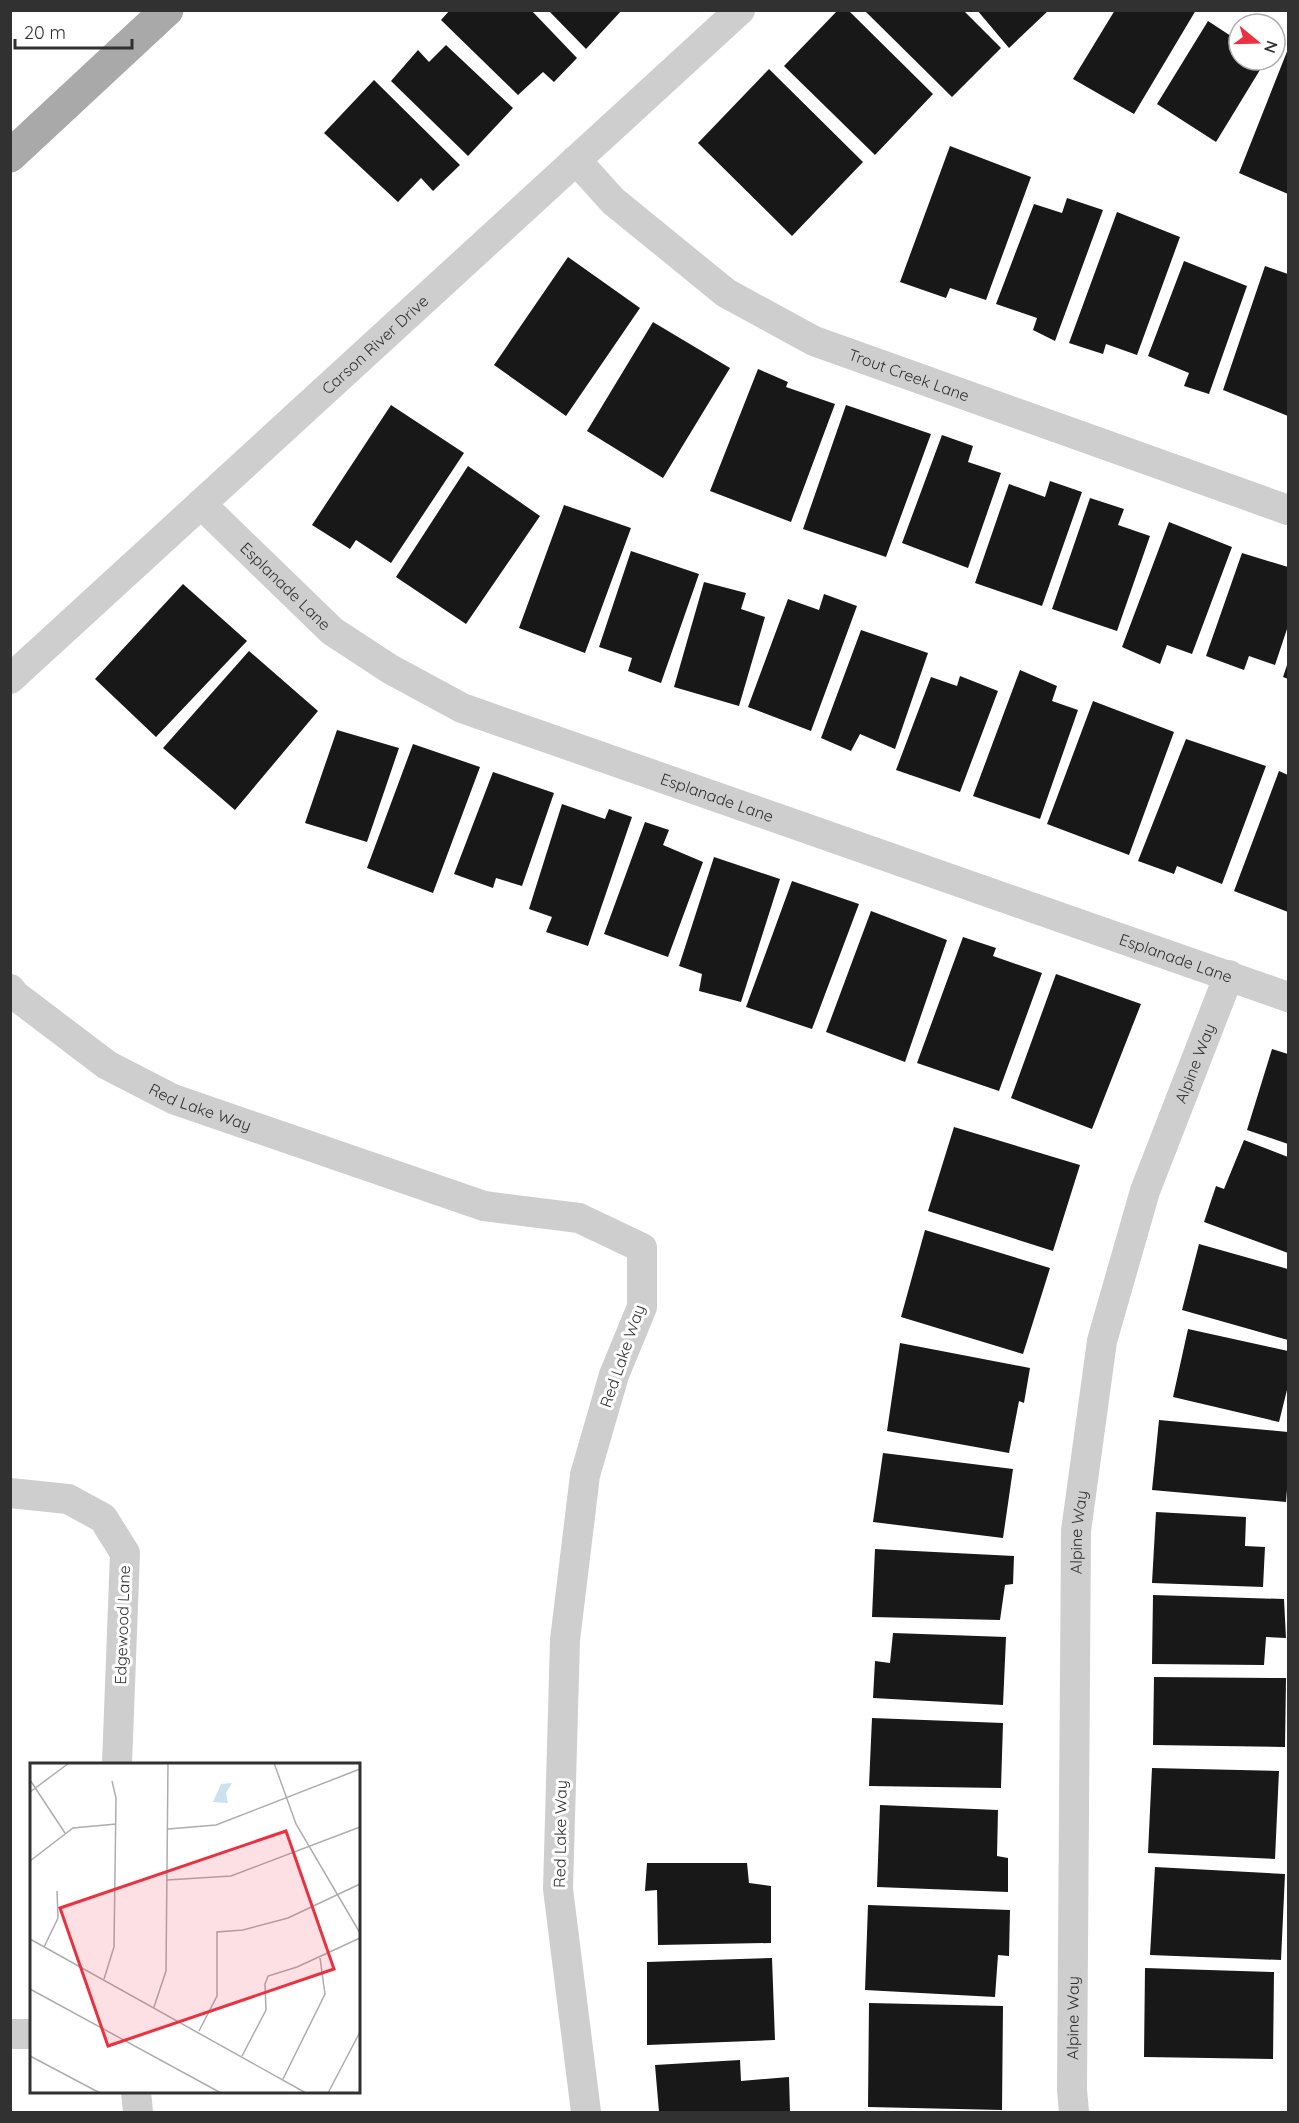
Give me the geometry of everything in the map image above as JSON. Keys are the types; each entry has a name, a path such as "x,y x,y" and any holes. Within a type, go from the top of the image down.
{"main road":[{"path":"10,156 167,10"}],"street":[{"name":"Carson River Drive","path":"10,679 740,10"},
{"name":"Trout Creek Lane","path":"576,160 613,201 726,293 814,341 1288,510"},
{"name":"Esplanade Lane","path":"201,504 332,631 390,669 462,708 1288,997"},
{"name":"Alpine Way","path":"1074,2112 1072,2090 1076,1531 1106,1329 1145,1191 1229,975"},
{"name":"Red Lake Way","path":"10,989 16,996 107,1065 173,1099 484,1206 579,1218 642,1248 642,1307 614,1375 585,1475 565,1640 558,1889 586,2112"},
{"name":"Edgewood Lane","path":"10,1493 68,1499 103,1518 125,1553 117,1763"},
{"path":"10,2034 30,2034"},
{"path":"136,2093 138,2112"}],"building":[{"path":"450,10 531,10 577,58 554,82 543,72 518,95 441,20"},
{"path":"548,10 622,10 586,49"},
{"path":"838,10 848,10 933,94 875,155 784,66"},
{"path":"864,10 963,10 1001,48 952,97"},
{"path":"977,10 1049,10 1009,48"},
{"path":"1115,10 1196,10 1134,114 1073,79"},
{"path":"1208,21 1227,33 1227,72 1259,72 1216,142 1157,104"},
{"path":"446,45 513,108 468,156 391,81 418,50 429,62"},
{"path":"1288,49 1288,194 1239,173 1279,72 1287,72"},
{"path":"769,69 863,162 792,236 698,143"},
{"path":"374,80 460,165 433,191 421,178 398,202 324,133"},
{"path":"950,146 1031,177 986,300 950,288 946,298 900,282"},
{"path":"1067,198 1103,210 1055,341 1033,330 1037,318 996,304 1034,204 1062,213"},
{"path":"1117,212 1180,237 1137,355 1106,344 1103,354 1069,343"},
{"path":"568,257 640,308 566,416 494,365"},
{"path":"1184,261 1247,286 1209,394 1184,386 1189,373 1148,356"},
{"path":"1265,266 1288,274 1288,416 1223,390"},
{"path":"653,322 730,368 663,478 587,431"},
{"path":"758,369 788,382 786,387 835,404 791,522 710,491"},
{"path":"391,405 464,453 391,563 356,540 350,549 312,525"},
{"path":"846,405 931,434 886,557 803,529"},
{"path":"942,435 973,446 968,462 1001,473 968,568 902,543"},
{"path":"468,466 540,516 466,624 396,577"},
{"path":"1050,481 1082,492 1042,606 975,583 1009,484 1045,497"},
{"path":"1090,498 1124,509 1118,525 1150,536 1117,631 1052,609"},
{"path":"564,505 631,528 585,653 519,628"},
{"path":"1169,522 1232,547 1192,654 1167,645 1160,664 1122,647"},
{"path":"631,551 699,574 661,683 628,671 632,658 599,647"},
{"path":"1242,553 1288,567 1288,626 1275,665 1249,656 1244,670 1206,656"},
{"path":"704,582 746,593 741,609 765,617 739,706 674,687"},
{"path":"183,584 247,641 156,737 95,679"},
{"path":"824,594 857,606 811,731 748,707 788,599 819,610"},
{"path":"861,630 928,653 895,749 860,734 851,751 821,738"},
{"path":"249,651 318,711 235,810 163,748"},
{"path":"1288,662 1288,679 1283,677"},
{"path":"1020,670 1057,686 1052,701 1078,710 1040,819 973,796"},
{"path":"960,676 998,691 960,792 896,770 931,677 957,686"},
{"path":"1093,701 1174,732 1129,855 1047,824"},
{"path":"337,730 399,748 367,842 305,823"},
{"path":"1186,739 1266,766 1222,884 1177,866 1174,874 1138,861"},
{"path":"413,744 480,767 433,893 367,868"},
{"path":"1279,771 1288,775 1288,912 1234,891"},
{"path":"493,772 554,793 522,886 496,878 493,888 454,874"},
{"path":"562,804 605,819 609,809 632,817 588,946 546,932 552,917 529,909"},
{"path":"645,822 669,830 663,845 703,862 668,957 604,934"},
{"path":"714,857 780,879 741,1002 699,991 702,974 679,966"},
{"path":"792,881 859,904 812,1029 746,1007"},
{"path":"871,911 947,940 905,1062 826,1032"},
{"path":"963,937 996,948 993,956 1042,973 999,1091 917,1063"},
{"path":"1056,974 1141,1004 1092,1129 1011,1098"},
{"path":"1272,1049 1288,1054 1288,1144 1247,1130"},
{"path":"954,1127 1080,1165 1053,1251 928,1211"},
{"path":"1244,1140 1288,1157 1288,1253 1204,1222 1216,1186 1224,1189"},
{"path":"925,1230 1050,1268 1023,1354 901,1317"},
{"path":"1199,1244 1288,1269 1288,1340 1182,1310"},
{"path":"1188,1329 1288,1351 1288,1386 1279,1422 1173,1397"},
{"path":"900,1343 1030,1368 1024,1403 1019,1401 1009,1453 887,1431"},
{"path":"1159,1420 1288,1432 1286,1502 1152,1490"},
{"path":"883,1453 1013,1469 1003,1538 873,1522"},
{"path":"1156,1512 1246,1517 1245,1546 1265,1547 1263,1587 1152,1583"},
{"path":"875,1549 1014,1556 1013,1584 1005,1585 1000,1620 872,1617"},
{"path":"1153,1595 1284,1599 1286,1638 1266,1637 1264,1665 1152,1664"},
{"path":"893,1633 1006,1637 1003,1705 873,1698 875,1661 890,1663"},
{"path":"1154,1677 1286,1678 1285,1747 1153,1745"},
{"path":"872,1718 1003,1723 1001,1788 869,1786"},
{"path":"1152,1768 1279,1771 1275,1859 1148,1853"},
{"path":"880,1805 998,1810 997,1856 1008,1858 1008,1892 877,1887"},
{"path":"647,1863 747,1863 749,1883 771,1886 771,1943 658,1945 657,1890 645,1891"},
{"path":"1155,1867 1285,1874 1281,1960 1150,1955"},
{"path":"868,1905 1010,1910 1009,1956 998,1955 995,1997 865,1990"},
{"path":"772,1958 775,2040 647,2045 647,1962"},
{"path":"1145,1968 1274,1972 1273,2059 1144,2057"},
{"path":"869,2003 1003,2006 1002,2110 868,2107"},
{"path":"740,2060 741,2081 789,2077 790,2112 659,2112 655,2065"}]}
